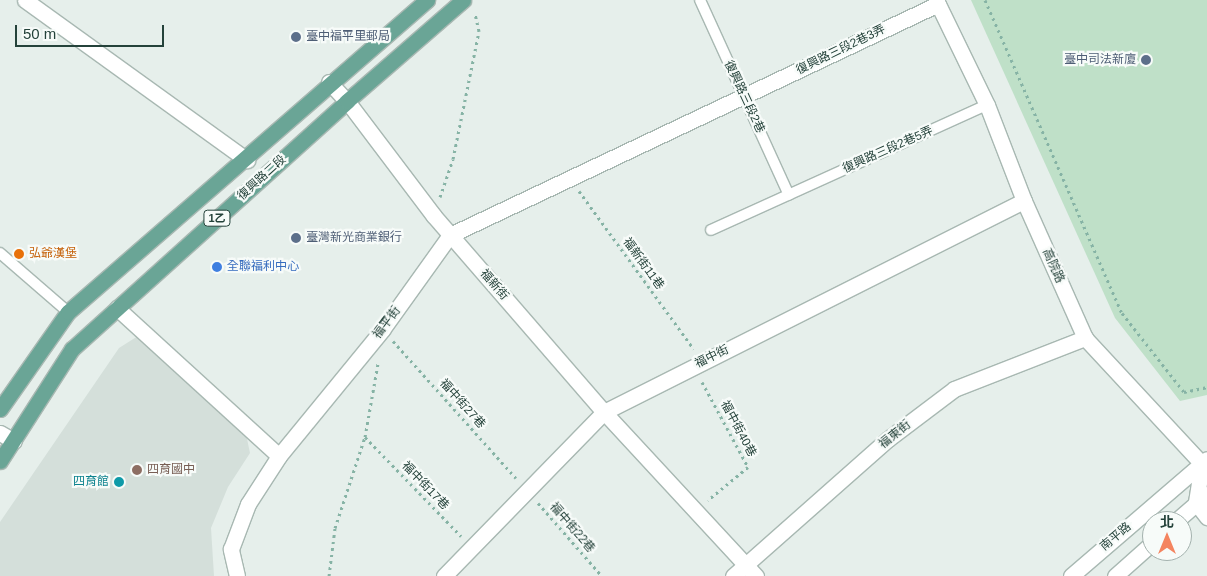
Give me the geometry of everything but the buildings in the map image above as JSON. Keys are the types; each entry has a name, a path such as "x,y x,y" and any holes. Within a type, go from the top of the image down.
{"main road":[{"name":"復興路二段","path":"0,409 68,312 246,160 329,82 426,0"},
{"name":"復興路二段","path":"0,460 72,350 346,101 468,4"}],"street":[{"path":"25,0 246,160"},
{"name":"復興路三段2巷3弄","path":"744,97 937,2"},
{"name":"高院路","path":"937,2 987,104 1024,201 1086,338 1205,462"},
{"path":"329,82 346,101 450,235 568,177 744,97"},
{"name":"福中街","path":"444,576 604,412 1024,201"},
{"name":"福平街","path":"237,576 231,549 248,504 279,456 382,330 450,235"},
{"name":"福新街","path":"450,235 604,412 751,570"},
{"path":"117,308 279,456"},
{"name":"福東街","path":"732,576 751,570 888,439 954,389 1086,338"},
{"path":"0,433 14,441"},
{"path":"1205,462 1201,498 1207,517"},
{"name":"南平路","path":"1071,576 1205,462"},
{"path":"1187,511 1201,498"},
{"path":"1115,576 1142,552"}],"lane":[{"name":"復興路三段2巷","path":"700,0 789,195"},
{"name":"復興路三段2巷5弄","path":"712,230 987,104"},
{"path":"0,252 68,312"}],"path":[{"path":"985,0 1122,313 1184,392 1207,387"},
{"path":"434,216 453,158 479,32 468,4"},
{"name":"福新街11巷","path":"568,177 699,364"},
{"name":"福中街27巷","path":"382,330 528,491"},
{"path":"329,576 335,528 365,437 379,358"},
{"name":"福中街40巷","path":"696,510 748,467 699,364"},
{"name":"福中街17巷","path":"365,437 472,548"},
{"name":"福中街22巷","path":"528,491 602,576"}],"shaded area":[{"name":"四育國中","path":"138,336 246,434 250,453 228,487 211,528 214,576 0,576 0,522 119,348"}],"green space":[{"path":"971,0 1207,0 1207,395 1180,401 1115,318"}],"place":[{"name":"臺中福平里郵局","path":"296,37"},
{"name":"臺中司法新廈","path":"1146,60"},
{"name":"臺灣新光商業銀行","path":"296,238"},
{"name":"弘爺漢堡","path":"19,254"},
{"name":"全聯福利中心","path":"217,267"},
{"name":"四育國中","path":"137,470"},
{"name":"四育館","path":"119,482"}]}
